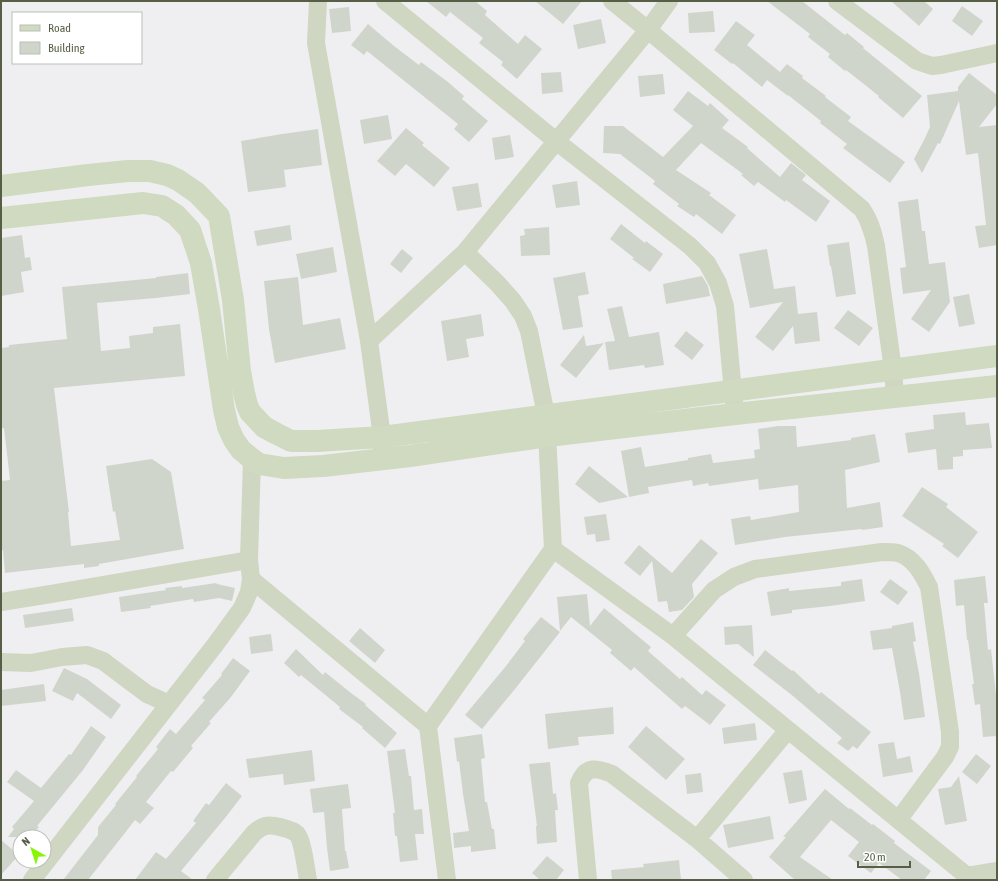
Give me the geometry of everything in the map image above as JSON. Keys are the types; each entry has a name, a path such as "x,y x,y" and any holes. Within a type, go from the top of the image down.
{"street":[{"path":"318,1 316,43 369,341 382,437 382,459"},
{"path":"385,1 556,141 690,246 708,263 718,283 725,306 735,414"},
{"path":"612,1 862,209 870,224 876,246 893,370 895,397"},
{"path":"369,341 465,252 648,30 669,1"},
{"path":"838,1 917,61 925,65 941,65 997,53"},
{"path":"1,186 88,175 128,171 150,171 167,175 178,180 197,193 219,216 233,300 246,406 264,427 291,441 382,437 997,356"},
{"path":"1,218 143,203 162,206 176,215 190,230 201,263 228,427 238,445 252,460 259,464 284,468 323,466 548,436 997,386"},
{"path":"447,880 428,726 553,549 546,415 529,331 514,302 465,252"},
{"path":"32,880 242,608 251,579 249,560 252,460"},
{"path":"553,549 673,636 899,820 967,878 997,871"},
{"path":"673,636 714,590 734,577 754,569 882,552 898,553 912,560 922,573 929,587 951,741 946,757 899,820"},
{"path":"1,602 249,560"},
{"path":"251,579 428,726"},
{"path":"1,662 31,663 62,657 87,655 103,661 146,694 169,704"},
{"path":"697,839 788,730"},
{"path":"588,880 579,783 582,776 589,770 598,769 612,774 697,839 744,880"},
{"path":"215,880 254,833 261,827 273,825 297,834 302,845 308,880"}],"building":[{"path":"426,1 475,1 487,11 485,15 518,44 525,35 542,49 517,79 501,65 503,62 479,43 483,38 450,12 446,17"},
{"path":"535,1 582,1 563,24"},
{"path":"767,1 802,1 845,35 847,33 922,96 903,118 878,97 879,96 828,57 830,54 808,37 810,34"},
{"path":"891,1 924,1 933,9 919,26"},
{"path":"962,6 983,21 972,36 952,21"},
{"path":"349,7 351,31 332,33 329,9"},
{"path":"713,11 715,32 689,33 688,13"},
{"path":"601,19 606,43 578,49 573,25"},
{"path":"736,21 755,35 747,45 780,72 787,64 803,76 802,78 851,117 848,121 905,162 890,183 843,148 847,144 788,95 767,80 762,87 733,63 732,64 714,50"},
{"path":"368,24 419,65 421,62 448,82 464,96 462,99 488,121 469,142 454,129 458,124 367,51 364,55 351,45"},
{"path":"561,72 563,92 542,94 541,73"},
{"path":"969,73 997,95 997,104 979,127 997,125 997,245 979,248 975,226 986,225 978,153 966,155 959,101 940,144 938,143 922,173 914,159 930,127 927,95 958,91 958,87"},
{"path":"663,74 665,94 640,97 638,76"},
{"path":"688,91 708,106 710,103 729,120 722,128 748,147 747,148 780,177 791,163 806,175 802,180 830,201 816,222 758,182 754,186 741,175 743,174 701,143 676,170 711,193 709,195 736,215 722,234 696,214 694,217 677,206 679,204 653,184 655,181 620,154 603,153 604,126 623,126 663,157 693,126 673,110"},
{"path":"388,115 392,139 364,144 360,120"},
{"path":"406,128 424,143 422,145 450,168 434,187 406,164 395,176 377,161"},
{"path":"318,129 322,165 284,170 286,187 248,192 241,141"},
{"path":"510,135 514,157 495,160 492,138"},
{"path":"577,181 580,205 556,208 552,185"},
{"path":"478,183 482,207 457,211 452,187"},
{"path":"918,199 922,231 925,231 929,264 945,262 950,302 929,332 911,319 931,290 903,294 900,268 906,267 898,202"},
{"path":"621,224 645,243 646,241 663,254 650,272 632,259 634,258 610,239"},
{"path":"290,225 292,240 257,246 254,231"},
{"path":"549,227 550,255 521,256 520,236 525,235 524,229"},
{"path":"22,235 25,258 30,257 32,270 21,272 24,292 1,296 1,238"},
{"path":"849,242 856,294 836,297 827,245"},
{"path":"333,247 337,272 301,279 296,254"},
{"path":"402,249 413,258 401,273 390,264"},
{"path":"767,249 774,289 795,286 798,314 817,312 820,341 795,344 793,326 773,351 755,337 783,302 750,308 739,254"},
{"path":"585,272 589,294 578,296 583,327 563,330 553,278"},
{"path":"188,273 190,294 97,303 101,351 130,348 129,336 153,333 153,327 180,324 185,376 54,388 69,512 71,546 120,540 115,511 113,512 106,466 152,459 171,472 184,549 99,564 99,566 84,568 84,564 5,573 3,550 1,550 1,481 10,480 4,428 1,428 1,348 9,347 9,345 67,339 62,287 156,278"},
{"path":"702,276 708,286 710,296 666,304 663,284"},
{"path":"298,277 303,325 340,318 346,349 275,363 269,329 264,281"},
{"path":"969,294 975,324 959,327 953,297"},
{"path":"622,306 629,337 659,332 664,365 645,368 644,365 609,370 605,342 615,341 607,309"},
{"path":"848,310 873,328 859,346 834,328"},
{"path":"481,314 484,336 466,339 469,357 447,361 441,321"},
{"path":"686,331 704,345 692,360 674,346"},
{"path":"584,335 586,346 604,343 576,378 560,365"},
{"path":"965,412 966,425 989,423 992,448 963,450 963,456 953,457 953,469 938,470 936,449 908,453 905,433 934,429 933,415"},
{"path":"778,426 796,426 797,447 851,440 851,438 875,434 880,462 845,470 847,508 880,502 883,527 785,537 735,545 731,519 750,516 751,520 799,512 798,485 759,490 758,479 709,486 708,483 693,486 692,480 648,487 649,493 629,497 621,451 641,447 645,467 688,460 688,458 711,454 713,463 755,458 754,450 760,449 758,429"},
{"path":"589,466 628,497 599,503 575,484"},
{"path":"922,487 948,504 946,507 978,532 958,558 942,546 944,544 902,516"},
{"path":"606,514 610,540 596,542 595,534 587,535 584,517"},
{"path":"701,539 718,553 692,584 694,597 682,610 669,612 667,601 658,602 652,561 640,576 624,563 639,545 672,573"},
{"path":"985,576 988,603 984,603 988,650 991,649 997,705 997,736 983,737 980,704 975,705 972,684 974,684 967,640 964,605 956,606 954,580"},
{"path":"862,579 865,601 792,610 792,613 771,616 767,592 789,588 789,591 841,586 841,582"},
{"path":"890,579 908,592 898,605 880,592"},
{"path":"216,583 235,588 232,601 219,598 194,602 193,599 150,606 151,608 121,612 119,597 166,590 165,588 182,586 182,588"},
{"path":"587,594 590,626 604,608 651,647 648,651 680,679 682,677 702,695 706,690 726,705 710,725 685,706 682,709 634,667 631,671 610,653 612,650 571,617 560,631 557,597"},
{"path":"72,608 74,621 25,628 23,615"},
{"path":"541,617 560,632 482,729 465,715 506,666 525,641 523,639"},
{"path":"913,622 916,641 913,642 925,717 904,720 892,648 873,650 870,631 892,628 892,626"},
{"path":"752,625 754,657 738,644 725,645 724,627"},
{"path":"360,628 385,650 375,663 349,641"},
{"path":"271,634 273,651 251,654 249,637"},
{"path":"296,649 323,675 325,672 366,704 365,705 397,733 385,748 362,728 363,727 339,709 340,707 301,675 299,677 284,663"},
{"path":"765,650 792,671 793,670 819,694 821,692 871,732 857,749 853,746 848,751 837,743 842,738 793,696 753,665"},
{"path":"233,658 250,671 231,697 209,722 211,723 191,746 193,748 173,772 171,771 146,802 154,808 140,824 135,820 88,880 63,880 98,835 98,827 158,749 156,747 170,729 176,734 205,700 202,698 222,675 221,674"},
{"path":"64,668 87,679 121,705 111,719 77,693 73,701 52,691"},
{"path":"44,684 46,701 1,706 1,690"},
{"path":"613,707 614,734 578,737 579,745 548,749 545,714"},
{"path":"755,723 757,740 724,744 722,728"},
{"path":"91,726 106,737 83,770 37,826 39,827 37,829 14,829 12,827 34,801 7,782 16,770 41,788 69,754 71,755"},
{"path":"646,726 685,759 666,780 628,747"},
{"path":"482,734 485,758 481,759 485,802 487,802 492,829 494,829 496,849 471,852 471,846 454,848 453,833 469,831 459,761 457,762 454,738"},
{"path":"894,742 897,759 910,756 913,772 883,777 878,744"},
{"path":"405,749 409,776 411,776 414,810 422,809 424,834 415,834 418,860 400,862 397,836 395,836 393,813 395,813 387,751"},
{"path":"312,750 315,781 284,785 283,774 249,778 246,759"},
{"path":"976,754 991,766 977,784 962,772"},
{"path":"550,762 553,794 556,793 558,810 555,810 557,842 537,844 537,826 529,764"},
{"path":"802,770 807,800 789,804 783,773"},
{"path":"701,773 703,792 687,794 685,775"},
{"path":"959,776 967,821 945,825 938,789 951,787"},
{"path":"226,783 242,796 181,871 193,880 135,880 156,852 166,859 196,823 193,821 206,803 209,805"},
{"path":"348,784 351,808 342,809 345,851 349,868 330,871 324,812 313,813 310,789"},
{"path":"825,789 849,809 850,808 872,825 873,824 895,841 894,843 931,871 924,880 902,880 879,863 871,873 848,856 859,842 831,820 800,857 833,880 795,880 769,857 786,837 783,837"},
{"path":"770,816 774,839 728,848 723,825"},
{"path":"12,832 12,837 8,837"},
{"path":"1,840 12,849 12,863 1,875"},
{"path":"547,856 564,870 556,880 540,880 532,873"},
{"path":"679,860 681,880 612,880 611,870 644,867 643,864"}]}
